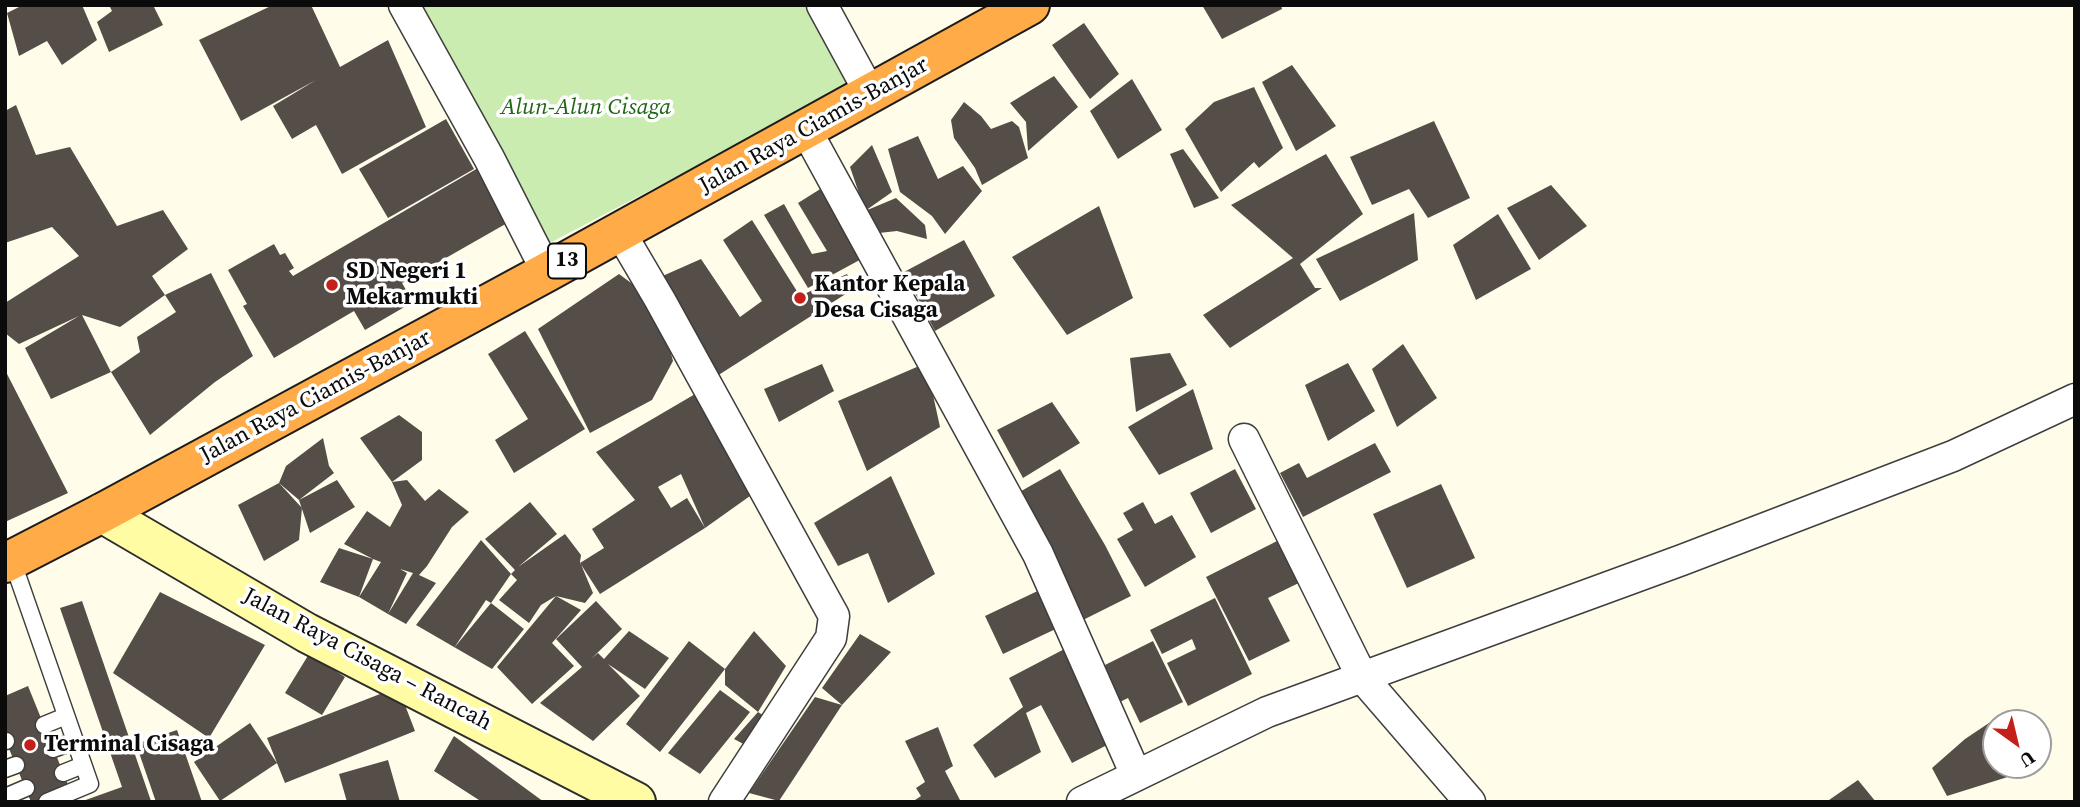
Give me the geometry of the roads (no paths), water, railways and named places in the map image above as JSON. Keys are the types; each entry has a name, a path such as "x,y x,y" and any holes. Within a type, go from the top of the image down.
{"highway":[{"name":"Jalan Raya Ciamis-Banjar","path":"9,561 806,131 1030,5"}],"main road":[{"name":"Jalan Raya Cisaga – Rancah","path":"102,513 307,633 636,802"}],"street":[{"path":"404,5 489,158 547,272"},
{"path":"822,5 871,95"},
{"path":"806,131 1038,554 1136,775"},
{"path":"620,232 667,312 834,616 835,625 831,638 724,802"},
{"path":"1082,802 1267,712 1682,560 1953,456 2075,399"},
{"path":"1244,439 1362,677 1470,802"}],"lane":[{"path":"9,561 90,784 47,802"},
{"path":"44,725 66,716"},
{"path":"53,749 75,741"},
{"path":"63,773 83,765"},
{"path":"5,797 26,788"}],"place":[{"name":"SD Negeri 1 Mekarmukti","path":"332,285"},
{"name":"Kantor Kepala Desa Cisaga","path":"800,298"},
{"name":"Terminal Cisaga","path":"30,745"}],"park label":[{"name":"Alun-Alun Cisaga","path":"586,108"}]}
